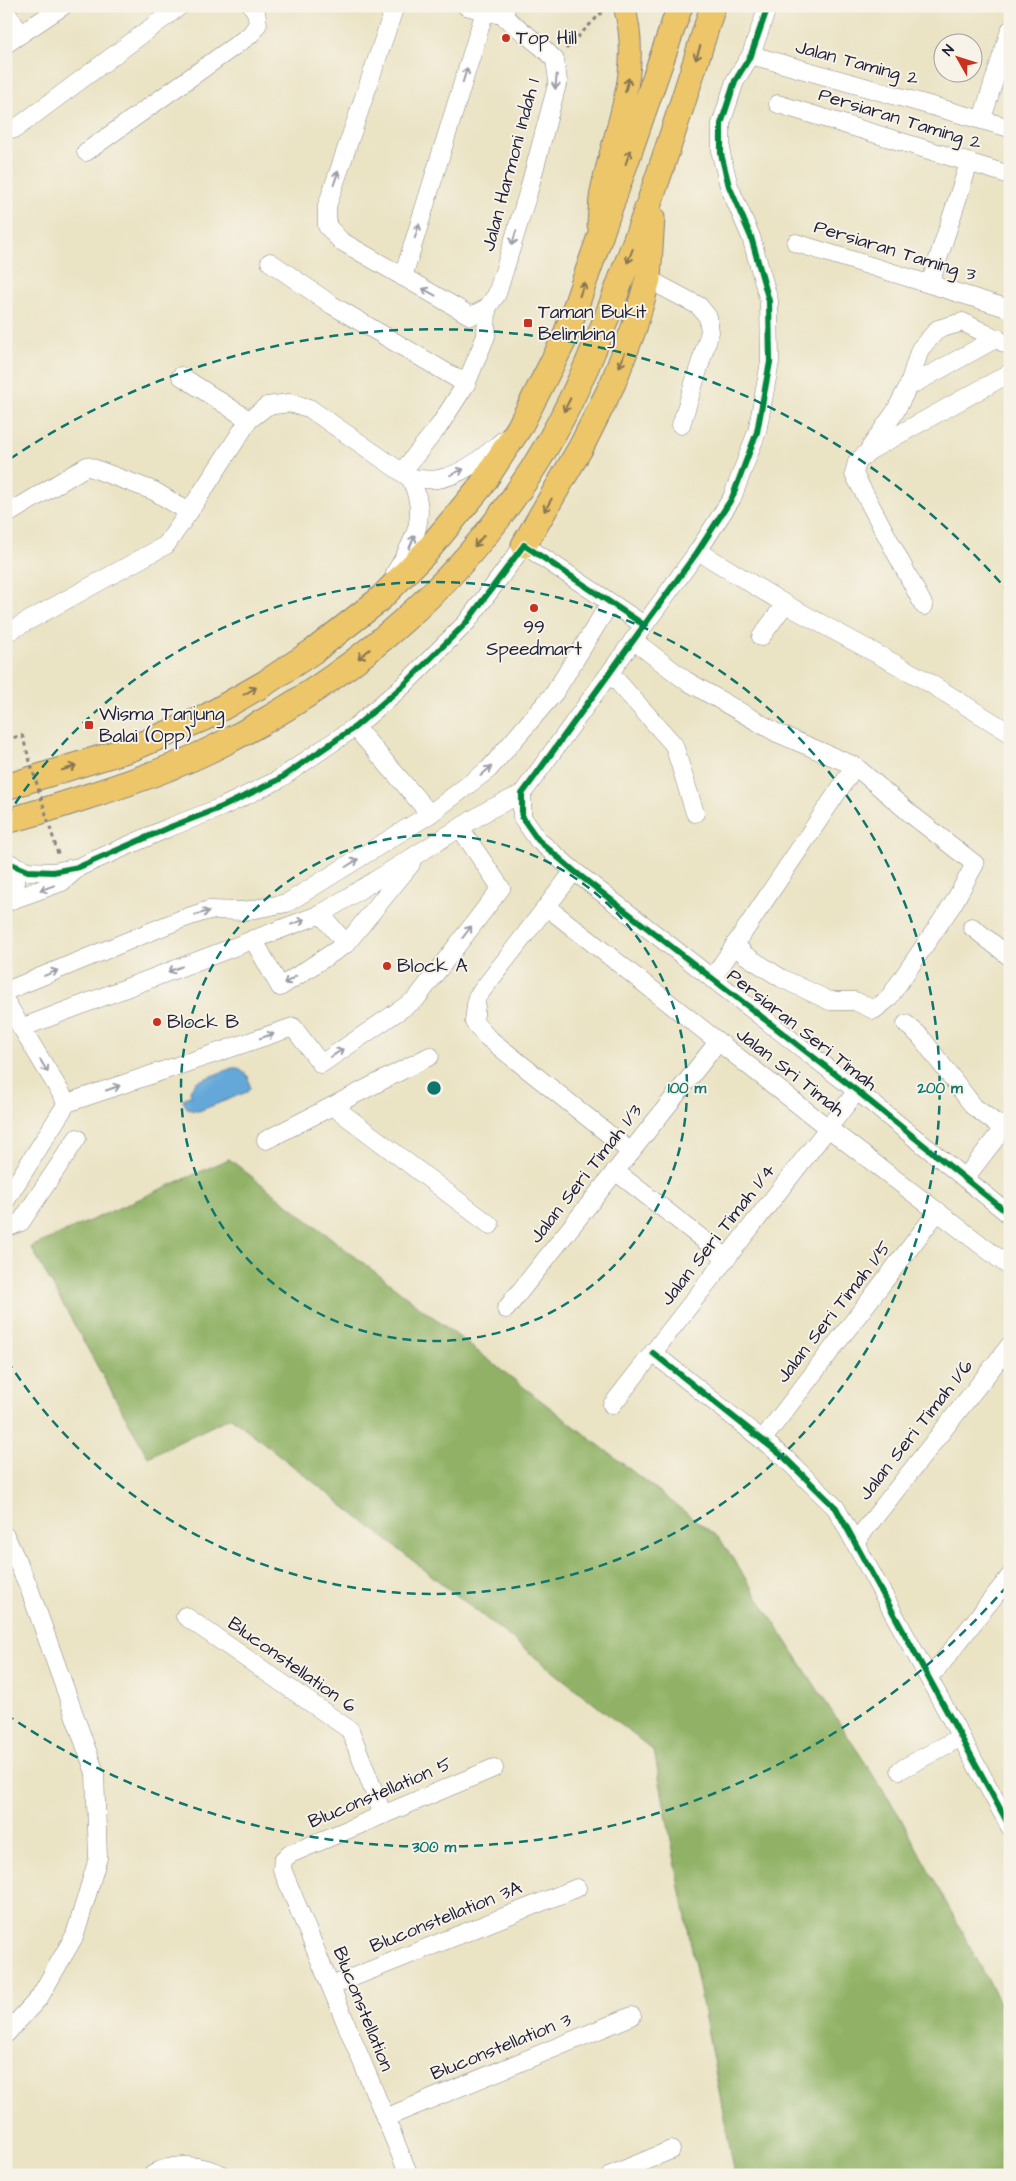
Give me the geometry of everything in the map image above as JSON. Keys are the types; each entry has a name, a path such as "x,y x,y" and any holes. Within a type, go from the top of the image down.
{"highway":[{"path":"6,787 134,748 204,718 265,683 315,650 379,600 427,551 481,486 519,428 564,340 680,6"},
{"path":"6,820 31,815 144,778 217,747 283,711 335,677 400,625 450,576 509,505 549,442 595,350 654,194 713,6"},
{"path":"524,546 581,447 613,383 634,328 648,279 654,194"}],"main road":[{"path":"595,253 602,188 630,72 631,36 624,6"}],"street":[{"path":"6,44 63,6"},
{"path":"16,129 180,6"},
{"path":"86,152 250,35 258,24 256,12 252,6"},
{"path":"395,6 327,206 328,226 342,241 403,277 479,312 486,336 466,384 406,475"},
{"path":"466,6 485,11 505,11"},
{"path":"22,1028 321,914 490,809 522,794 698,551 732,498 757,432 770,362 770,301 751,237 729,186 721,154 721,124 735,81 751,55 768,6"},
{"path":"403,277 485,11"},
{"name":"Jalan Harmoni Indah 1","path":"479,312 497,294 528,193 558,81 555,60 505,11"},
{"path":"6,12 21,34"},
{"path":"982,119 1010,30"},
{"name":"Jalan Taming 2","path":"751,55 1010,128"},
{"name":"Persiaran Taming 2","path":"778,104 1010,175"},
{"path":"930,284 969,163"},
{"name":"Persiaran Taming 3","path":"796,242 1010,309"},
{"path":"270,262 332,305 466,384"},
{"path":"648,279 699,306 708,317 710,332 681,425"},
{"path":"869,451 895,412 908,387 920,349 938,329 963,322 1003,342"},
{"path":"908,387 1003,342"},
{"path":"924,606 854,474 856,462 869,451 1010,373"},
{"path":"181,376 249,420"},
{"path":"6,633 166,545 249,420 267,406 289,402 309,408 406,475 418,493 420,511 416,532 409,550 379,600"},
{"path":"406,475 437,479 457,473 477,462 519,428"},
{"path":"6,515 87,466 154,491 189,512"},
{"path":"8,863 28,871 53,872 79,867 168,828 222,807 278,780 355,727 405,684 466,623 524,546 644,625"},
{"path":"698,551 785,604 923,679 1010,733"},
{"path":"6,991 179,920 209,910 244,912 287,903 430,814 489,769 555,692 610,603"},
{"path":"761,637 785,604"},
{"path":"633,640 685,680 769,728 855,766 912,815 975,864 953,904 888,999 874,1010 855,1001 830,1001 781,978 745,955 735,944"},
{"path":"610,673 674,745 695,813"},
{"path":"355,727 430,814"},
{"path":"712,979 855,766"},
{"name":"Persiaran Seri Timah","path":"522,794 522,817 538,840 574,871 857,1091 1010,1215"},
{"path":"6,1200 67,1103 293,1027 321,1064 416,999 501,888 460,828"},
{"path":"253,939 280,987 346,944 421,852"},
{"path":"8,863 16,874 17,886 8,901"},
{"path":"8,901 62,882 79,867"},
{"path":"574,871 478,997 474,1022 487,1037 631,1152"},
{"name":"Jalan Sri Timah","path":"547,907 828,1128 1010,1267"},
{"path":"321,914 346,944"},
{"path":"972,927 1010,958"},
{"path":"6,1002 67,1103"},
{"path":"906,1024 920,1036 974,1107 1007,1125 965,1178"},
{"name":"Jalan Seri Timah 1/3","path":"506,1309 718,1042"},
{"path":"266,1140 430,1056"},
{"name":"Jalan Seri Timah 1/4","path":"612,1405 857,1091"},
{"path":"334,1106 490,1225"},
{"path":"6,1224 9,1227 21,1222 77,1138"},
{"path":"616,1171 727,1258"},
{"name":"Jalan Seri Timah 1/5","path":"763,1439 938,1212"},
{"name":"Jalan Seri Timah 1/6","path":"856,1541 1010,1345"},
{"path":"653,1353 763,1439 836,1508 856,1541 1010,1827"},
{"path":"6,1537 28,1585 95,1773 98,1858 75,1935 39,1998 6,2034"},
{"path":"928,1676 938,1668 1010,1576"},
{"name":"Bluconstellation 6","path":"185,1616 350,1730 383,1815"},
{"path":"900,1770 961,1737"},
{"name":"Bluconstellation 5","path":"283,1860 290,1854 494,1768"},
{"name":"Bluconstellation","path":"283,1860 282,1869 409,2175"},
{"name":"Bluconstellation 3A","path":"331,1986 577,1888"},
{"name":"Bluconstellation 3","path":"385,2118 632,2016"},
{"path":"611,2175 671,2150"},
{"path":"152,2175 157,2171 186,2165 208,2168 223,2175"}],"path":[{"path":"555,60 607,6"},
{"path":"6,740 22,735 59,857"}],"green space":[{"path":"229,1159 720,1539 899,1815 1010,2021 1010,2175 735,2175 654,1751 231,1417 148,1457 31,1247"}],"water":[{"path":"232,1068 238,1068 248,1076 250,1088 247,1092 199,1111 191,1110 186,1106 183,1100 188,1096 191,1097 190,1090 196,1082"}],"cycle path":[{"path":"768,6 751,55 735,81 721,124 721,154 729,186 751,237 769,301 770,362 757,432 732,498 698,551 522,794 522,817 538,840 574,871 857,1091 1010,1215"},
{"path":"6,862 28,871 53,872 79,867 168,828 222,807 278,780 355,727 405,684 466,623 524,545 644,625"},
{"path":"653,1353 785,1458 836,1508 1010,1827"}],"place":[{"name":"Top Hill","path":"506,38"},
{"name":"Taman Bukit Belimbing","path":"528,323"},
{"name":"99 Speedmart","path":"534,608"},
{"name":"Wisma Tanjung Balai (Opp)","path":"89,725"},
{"name":"Block A","path":"387,966"},
{"name":"Block B","path":"157,1022"}]}
